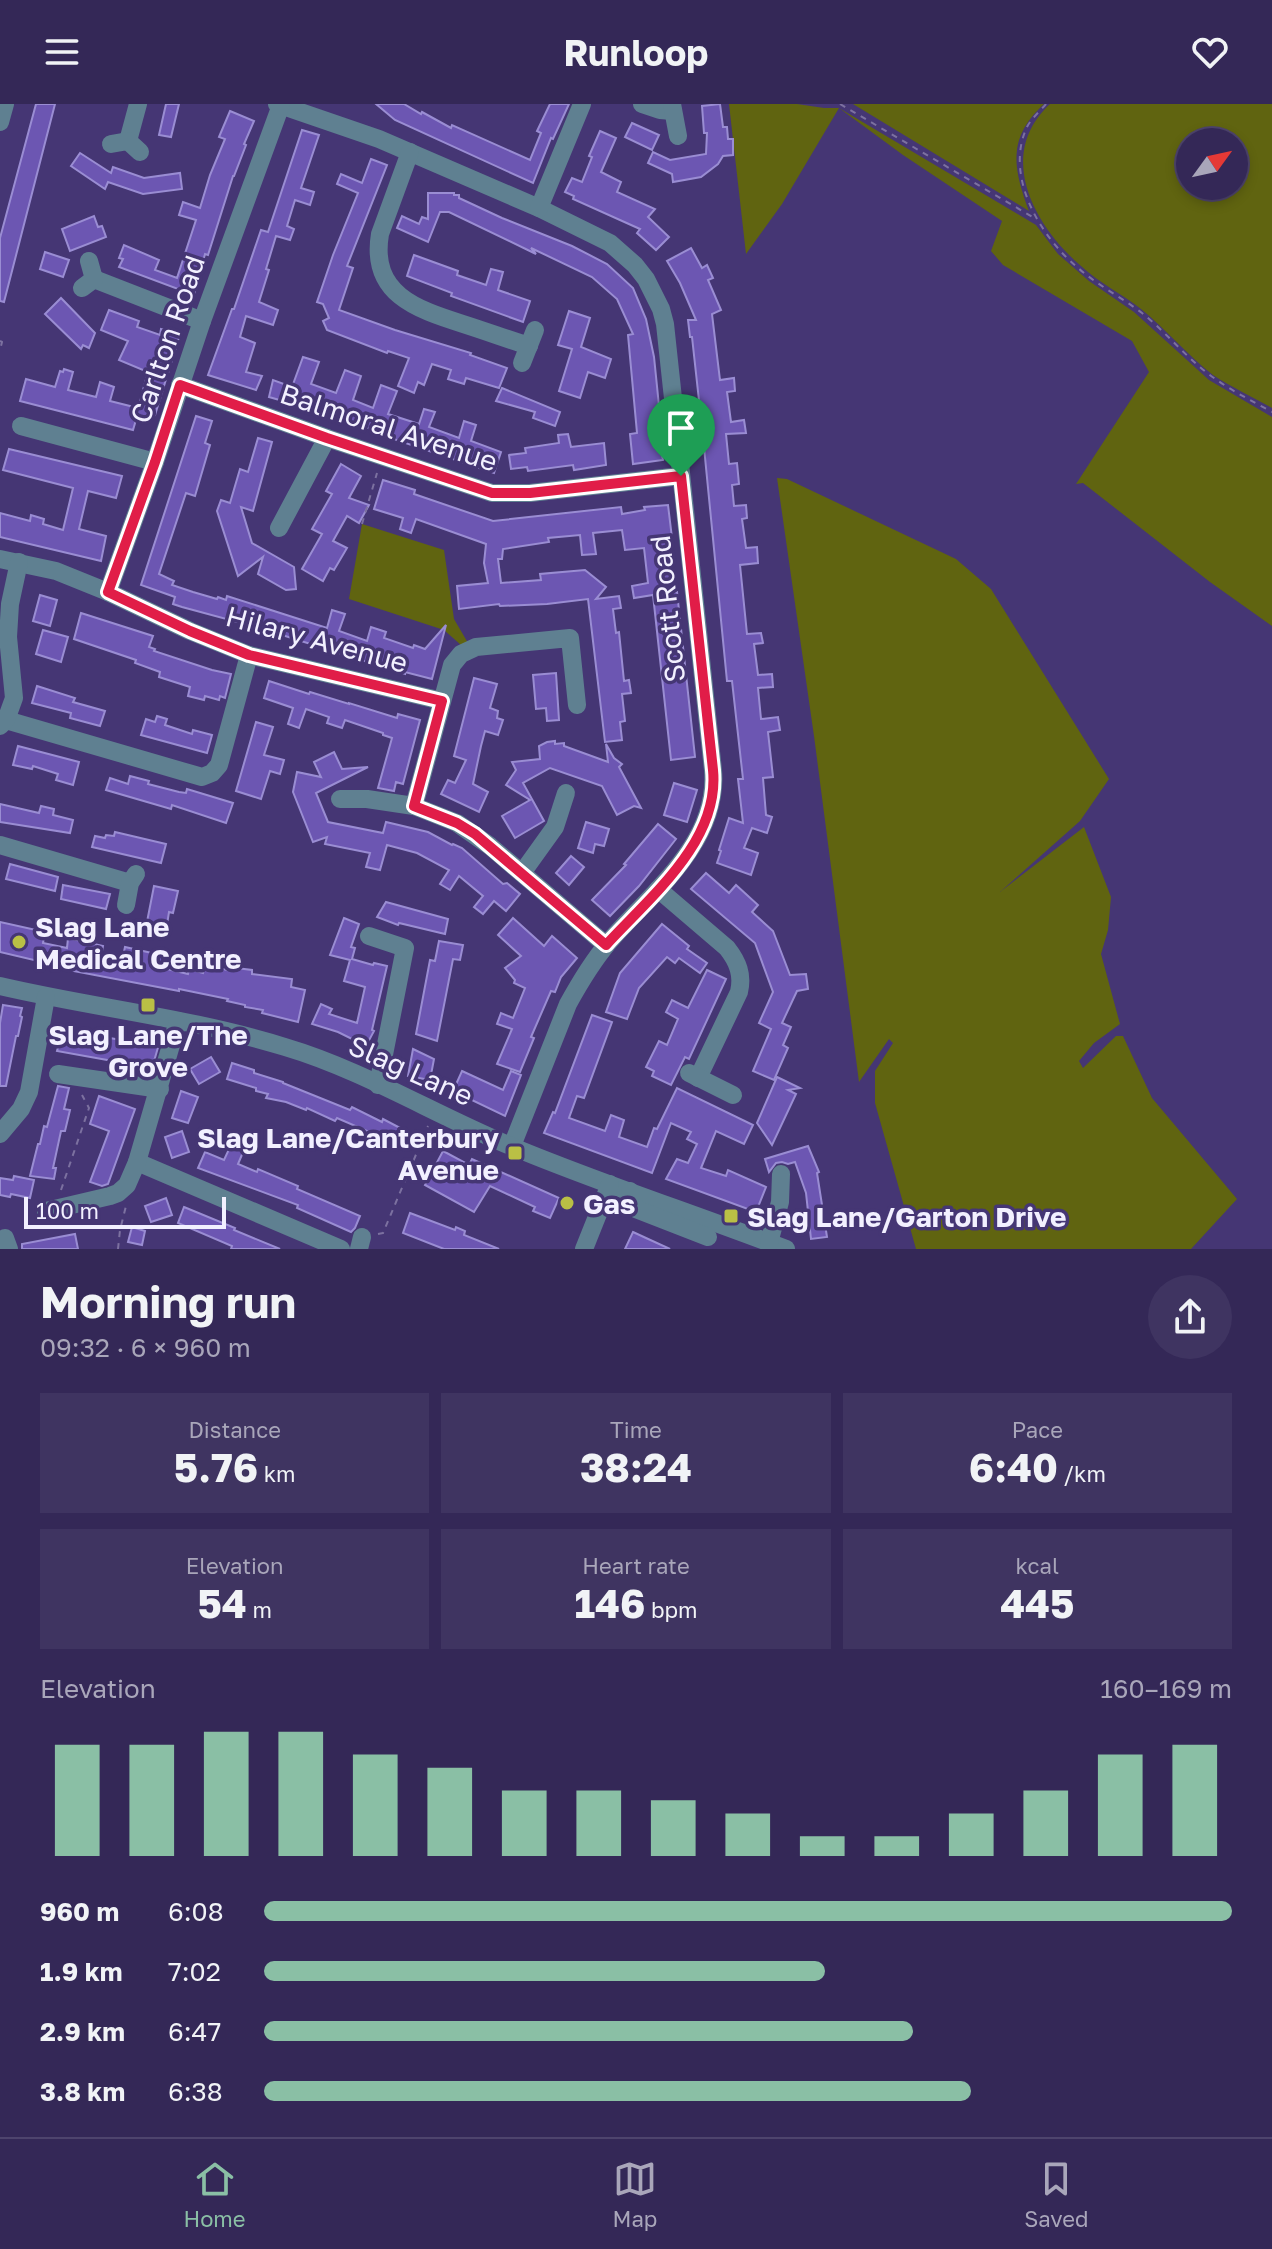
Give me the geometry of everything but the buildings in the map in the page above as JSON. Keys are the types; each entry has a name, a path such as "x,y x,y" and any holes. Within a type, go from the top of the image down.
{"street":[{"path":"0,122 5,104"},
{"path":"126,146 138,104"},
{"path":"539,208 582,104"},
{"path":"642,104 660,110 673,108 678,136"},
{"name":"Scott Road","path":"279,105 379,139 539,208 610,243 635,265 655,294 665,324 714,781 709,809 698,836 681,863 606,945 568,1004 512,1146"},
{"name":"Carlton Road","path":"108,592 279,105"},
{"path":"410,152 380,234 379,259 387,282 403,299 423,311 529,346"},
{"path":"89,261 88,284 202,321"},
{"name":"Balmoral Avenue","path":"180,385 492,493 530,493 681,476"},
{"path":"21,426 155,462"},
{"path":"280,528 327,438"},
{"name":"Hilary Avenue","path":"0,559 56,571 249,655 442,701"},
{"path":"19,562 10,604 8,637 14,698 3,723 202,777 212,773 219,765 249,655"},
{"path":"414,806 452,665 466,650 570,638 577,705"},
{"path":"522,873 555,827 565,793"},
{"path":"340,799 367,799 414,806 457,823 475,834 606,945"},
{"path":"0,845 133,878 126,905"},
{"path":"658,889 727,948 740,972 739,992 693,1075 733,1095"},
{"path":"369,936 405,948 378,1085"},
{"name":"Slag Lane","path":"0,986 178,1021 287,1047 512,1146 777,1246"},
{"path":"0,1134 11,1123 29,1092 46,997"},
{"path":"57,1202 110,1196 127,1185 160,1089 178,1021"},
{"path":"58,1074 84,1086 160,1089"},
{"path":"137,1162 341,1249"},
{"path":"777,1246 781,1174"},
{"path":"584,1249 610,1184"},
{"path":"630,1191 636,1209 708,1237"}],"path":[{"path":"840,104 1037,220"},
{"path":"1046,104 1028,126 1019,152 1026,195 1037,220 1060,251 1078,268 1143,314 1213,378 1272,412"},
{"path":"0,341 0,350"},
{"path":"362,524 382,456"},
{"path":"57,1202 89,1108 84,1086"},
{"path":"364,1241 383,1233 434,1111"},
{"path":"118,1249 127,1185"}],"shaded area":[{"path":"729,104 797,104 839,108 782,204 746,254"},
{"path":"853,104 1044,104 1024,129 1017,154 1019,181 1029,211"},
{"path":"1050,104 1272,104 1272,408 1213,375 1141,309 1095,278 1064,250 1036,211 1027,189 1023,167 1025,145 1034,124"},
{"path":"839,108 1036,225 1058,254 1089,281 1134,312 1209,380 1272,417 1272,626 1083,483 1076,484 1149,372 1132,341 1003,265 991,251 1002,221"},
{"path":"777,478 787,479 956,559 991,589 1109,779 1080,821 1000,892 1084,827 1111,897 1108,930 1101,954 1120,1024 1094,1043 1079,1061 1083,1068 1116,1036 1123,1036 1152,1098 1237,1199 1191,1249 916,1249 875,1103 875,1071 893,1043 889,1039 859,1082"},
{"path":"362,524 444,550 454,619 468,643 461,645 444,630 349,599"}],"place":[{"name":"Slag Lane Medical Centre","path":"19,942"},
{"name":"Slag Lane/The Grove","path":"148,1005"},
{"name":"Slag Lane/Canterbury Avenue","path":"515,1153"},
{"name":"Gas","path":"567,1203"},
{"name":"Slag Lane/Garton Drive","path":"731,1216"}],"route":[{"path":"180,385 492,493 530,493 681,476 713,792 702,828 681,863 606,945 475,834 457,823 414,806 442,701 249,655 108,592 180,385"}]}
